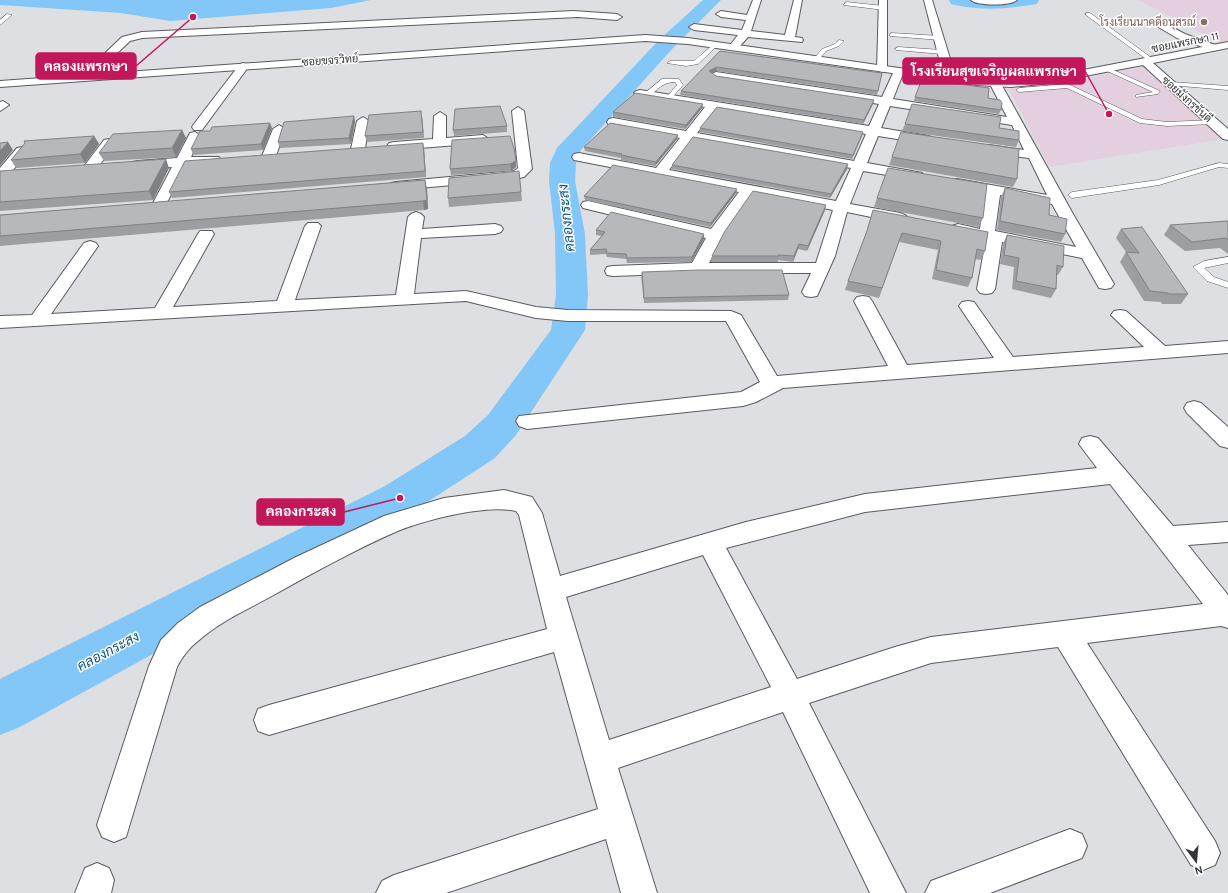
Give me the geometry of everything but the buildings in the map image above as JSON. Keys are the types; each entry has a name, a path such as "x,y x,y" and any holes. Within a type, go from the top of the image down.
{"street":[{"path":"694,27 794,39 798,0"},
{"path":"928,0 940,38 942,52 950,78"},
{"path":"975,0 992,2 1014,0"},
{"path":"732,48 746,34 751,18 753,3"},
{"path":"882,69 883,4"},
{"path":"573,14 617,17"},
{"path":"86,77 123,41 132,36 586,14"},
{"path":"721,14 751,18"},
{"path":"1158,23 1180,36 1214,48"},
{"name":"ซอยขจรวิทย์","path":"0,84 661,38 900,71"},
{"name":"ซอยแพรกษา 11","path":"900,71 1022,87 1228,45"},
{"name":"ซอยมังกรขันดี","path":"1149,61 1171,84 1228,136"},
{"path":"144,206 167,204 197,131 244,66"},
{"path":"811,292 827,256 841,207 900,71"},
{"path":"716,75 887,100 1016,122"},
{"path":"748,111 771,83"},
{"path":"996,84 1058,201 1105,284"},
{"path":"644,94 942,142"},
{"path":"660,172 713,105"},
{"path":"384,186 511,176 519,174 525,169 518,111"},
{"path":"439,142 440,116"},
{"path":"358,149 363,121"},
{"path":"613,122 1058,201"},
{"path":"279,129 263,156 284,155"},
{"path":"343,150 522,136"},
{"path":"90,168 109,143"},
{"path":"980,148 1034,155"},
{"path":"0,175 22,152"},
{"path":"579,156 912,221"},
{"path":"121,166 229,159"},
{"path":"75,170 106,167"},
{"path":"0,175 23,173"},
{"path":"698,268 715,235 748,189"},
{"path":"986,289 991,236 993,189"},
{"path":"588,205 715,235"},
{"path":"404,299 416,217"},
{"path":"284,307 314,226"},
{"path":"942,226 1088,254"},
{"path":"414,234 495,229"},
{"path":"161,314 206,234"},
{"path":"37,320 90,246"},
{"path":"613,271 698,268 821,268"},
{"path":"0,322 466,296 486,299 517,310 546,314 588,316 720,314 731,316 738,324 771,384"},
{"path":"863,301 900,372"},
{"path":"968,306 1008,364"},
{"path":"1120,315 1161,352"},
{"path":"527,421 743,399 757,394 771,384 782,381 1228,347"},
{"path":"1194,408 1228,440"},
{"path":"1090,444 1167,537 1227,614"},
{"path":"551,590 710,543 839,508 865,503 1116,475"},
{"path":"114,825 163,666 172,649 188,632 216,612 305,565 393,523 444,507 504,499 524,504 530,513 563,637 639,893"},
{"path":"1167,537 1228,532"},
{"path":"710,543 790,695 888,893"},
{"path":"599,759 895,660 931,650 1227,614"},
{"path":"1065,633 1203,853"},
{"path":"269,720 563,637"},
{"path":"394,893 618,819"},
{"path":"943,893 1070,846"}],"lane":[{"path":"860,0 866,3 883,4"},
{"path":"846,4 883,4"},
{"path":"1088,14 1149,61"},
{"path":"0,23 9,15"},
{"path":"892,34 940,38"},
{"path":"816,60 824,50 841,41"},
{"path":"670,63 689,65 696,64 715,45"},
{"path":"898,49 942,52"},
{"path":"1014,62 1022,87 1068,86 1140,121 1167,124 1213,122"},
{"path":"966,80 965,71 971,68 996,67"},
{"path":"1107,69 1157,91 1156,93 1138,96"},
{"path":"644,94 664,80 677,80 680,85 669,98"},
{"path":"1171,84 1228,88"},
{"path":"1072,195 1159,182 1219,165 1228,166"},
{"path":"1228,260 1207,263 1198,267 1204,276 1215,282 1228,285"}],"shaded area":[{"name":"โรงเรียนนาคดีอนุสรณ์","path":"1139,0 1228,0 1228,43 1222,44"},
{"path":"1145,66 1224,139 1049,167 1009,89 1041,86"}],"water":[{"path":"0,0 371,0 331,8 170,21 121,13 0,5"}],"waterway":[{"name":"คลองกระสง","path":"0,708 400,498 480,447 502,425 544,367 568,330 572,295 570,234 562,181 563,163 569,148 666,44 713,0"},
{"path":"957,0 991,5 1031,0"}],"place":[{"name":"คลองแพรกษา","path":"193,17"},
{"name":"โรงเรียนนาคดีอนุสรณ์","path":"1204,22"},
{"name":"โรงเรียนสุขเจริญผลแพรกษา","path":"1109,114"},
{"name":"คลองกระสง","path":"400,498"}]}
